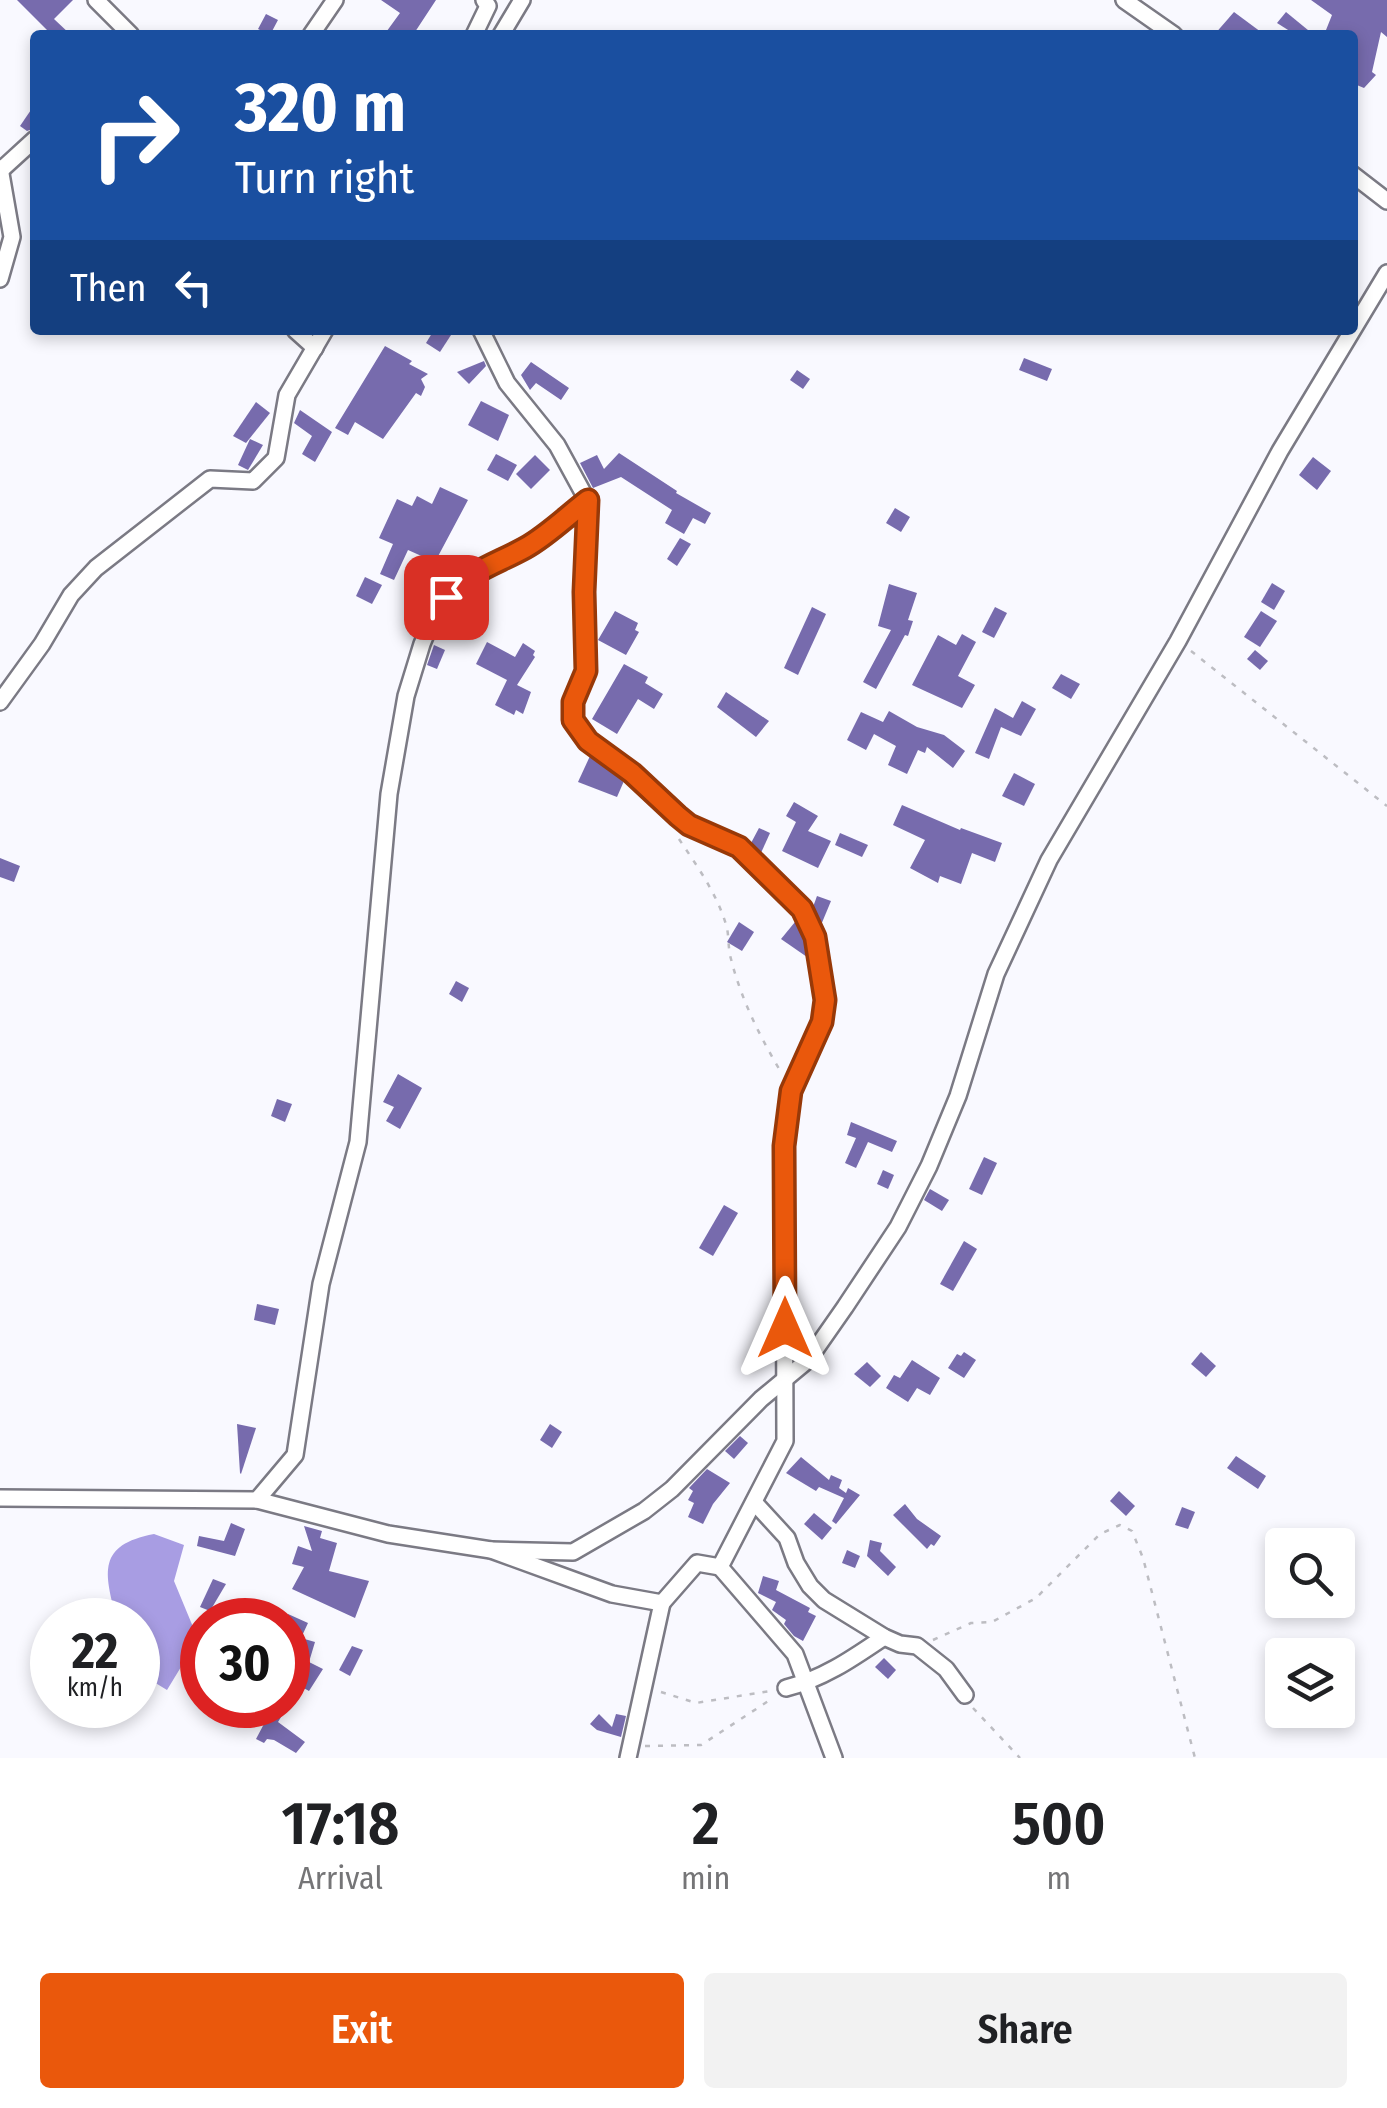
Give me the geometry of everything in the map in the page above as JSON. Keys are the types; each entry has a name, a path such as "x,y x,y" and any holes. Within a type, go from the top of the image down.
{"street":[{"path":"96,0 126,30"},
{"path":"314,30 335,0"},
{"path":"476,30 488,6 484,0"},
{"path":"504,30 522,0"},
{"path":"1124,0 1167,30"},
{"path":"0,278 12,237 0,170 30,143"},
{"path":"1358,179 1387,201"},
{"path":"1358,321 1387,273"},
{"path":"300,335 314,348"},
{"path":"0,702 71,595 96,568 210,479 253,481 276,458 287,394 322,335"},
{"path":"484,335 508,383 557,445 588,500 586,671 573,702 573,720 588,741 632,773 671,811 689,825 739,847 802,909 810,922 825,1000 822,1022 791,1091 784,1146 785,1441 720,1566"},
{"path":"0,1498 256,1500 388,1534 491,1550 573,1552 617,1529 672,1489 731,1428 808,1360 898,1227 958,1096 996,974 1049,860 1350,335"},
{"path":"256,1500 295,1455 321,1284 358,1142 389,794 406,696 422,644 434,616 460,581 527,547 588,500"},
{"path":"754,1502 787,1538 796,1563 824,1600 884,1637 918,1646 946,1669 965,1695"},
{"path":"491,1550 612,1594 662,1603"},
{"path":"630,1752 662,1603 697,1563 720,1566 795,1654 834,1758"},
{"path":"786,1688 807,1683 844,1664 884,1637"}],"path":[{"path":"1178,640 1387,806"},
{"path":"671,811 680,839 704,877 727,927 730,956 758,1032 791,1091"},
{"path":"918,1646 970,1623 992,1622 1036,1598 1100,1534 1120,1525 1132,1530 1143,1558 1195,1758"},
{"path":"645,1688 696,1703 786,1688"},
{"path":"630,1752 701,1745 786,1688"},
{"path":"965,1695 974,1711 1020,1758"}],"shaded area":[{"path":"154,1534 184,1545 174,1581 181,1598 180,1669 167,1690 160,1686 160,1598 112,1598 109,1588 109,1563 114,1553 136,1539"}],"building":[{"path":"17,0 73,0 54,19 66,30 47,30"},
{"path":"381,0 436,0 416,30 388,30 400,13"},
{"path":"1311,0 1387,0 1387,37 1381,32 1372,72 1376,75 1364,88 1358,86 1358,30 1326,30 1332,15"},
{"path":"1234,12 1258,30 1218,30"},
{"path":"1286,12 1308,30 1288,30 1277,23"},
{"path":"266,14 278,20 273,30 258,29"},
{"path":"30,111 30,130 20,126"},
{"path":"431,335 451,335 440,352 426,343"},
{"path":"385,346 428,374 421,379 425,387 421,396 416,393 383,439 355,422 348,435 335,428"},
{"path":"1024,358 1052,369 1047,381 1019,370"},
{"path":"484,361 486,366 469,384 457,372"},
{"path":"531,362 569,388 561,400 536,383 530,390 521,375"},
{"path":"797,370 810,379 803,389 790,380"},
{"path":"481,401 509,415 498,441 468,425"},
{"path":"256,402 270,413 246,443 233,436"},
{"path":"300,410 332,432 315,462 302,454 312,436 294,423"},
{"path":"250,439 263,445 248,470 238,465"},
{"path":"619,453 711,513 705,524 693,518 684,534 665,523 672,510 621,477 593,488 580,463 597,455 604,469"},
{"path":"496,454 517,465 508,481 487,470"},
{"path":"535,455 550,470 531,489 516,474"},
{"path":"1313,457 1331,471 1317,490 1299,475"},
{"path":"440,487 468,500 435,562 408,550 394,580 380,574 393,544 379,538 397,499 412,506 417,496 432,504"},
{"path":"895,508 910,517 901,532 886,523"},
{"path":"680,538 691,544 677,566 667,559"},
{"path":"365,577 382,585 372,604 356,596"},
{"path":"1272,583 1285,591 1274,610 1261,602"},
{"path":"889,584 917,593 908,620 913,621 908,636 905,635 876,689 863,682 891,630 878,626"},
{"path":"812,607 826,614 798,675 784,668"},
{"path":"995,607 1007,613 994,638 982,632"},
{"path":"615,611 638,623 635,630 639,632 626,655 598,640"},
{"path":"1261,611 1277,621 1260,647 1244,637"},
{"path":"962,634 976,642 958,676 975,685 962,708 912,685 938,635 956,645"},
{"path":"487,642 515,657 523,643 535,651 517,685 531,692 523,714 516,710 514,715 495,705 507,680 476,664"},
{"path":"434,645 445,650 437,669 427,665"},
{"path":"1255,650 1268,661 1260,670 1247,659"},
{"path":"624,664 648,677 645,683 663,694 654,709 638,699 617,734 592,719"},
{"path":"1061,674 1080,684 1071,699 1052,688"},
{"path":"726,692 769,721 756,737 717,707"},
{"path":"1022,701 1036,709 1021,736 1001,727 989,759 975,753 995,708 1013,718"},
{"path":"889,711 917,727 944,735 965,751 953,768 927,747 925,753 918,750 907,774 888,765 896,746 874,734 866,750 847,740 861,712 883,722"},
{"path":"590,756 624,781 617,797 578,782"},
{"path":"1014,773 1035,784 1024,806 1002,796"},
{"path":"794,802 818,816 808,831 831,841 818,868 782,851 796,822 786,816"},
{"path":"902,805 1002,843 995,862 972,853 961,884 940,876 938,883 910,868 925,840 893,825"},
{"path":"759,828 770,833 761,853 751,843"},
{"path":"840,833 868,845 862,857 835,845"},
{"path":"0,858 20,866 14,882 0,877"},
{"path":"817,896 831,901 821,925 813,907"},
{"path":"739,922 754,932 742,951 727,942"},
{"path":"795,922 804,940 807,957 781,939"},
{"path":"456,981 469,988 462,1002 449,994"},
{"path":"398,1074 422,1088 400,1129 386,1121 394,1107 383,1102"},
{"path":"277,1099 292,1104 285,1122 271,1116"},
{"path":"851,1122 897,1141 892,1152 868,1142 856,1168 845,1163 856,1138 847,1135"},
{"path":"984,1157 997,1163 982,1195 969,1189"},
{"path":"883,1170 894,1175 888,1189 877,1184"},
{"path":"930,1189 949,1200 942,1211 924,1200"},
{"path":"724,1205 738,1213 713,1256 699,1248"},
{"path":"964,1241 977,1249 953,1291 940,1284"},
{"path":"257,1304 279,1309 275,1325 254,1320"},
{"path":"964,1352 976,1360 964,1378 948,1368 957,1354 961,1356"},
{"path":"1201,1352 1216,1366 1206,1377 1191,1364"},
{"path":"912,1360 940,1378 930,1395 917,1388 908,1402 886,1388 894,1375 900,1378"},
{"path":"867,1362 881,1376 870,1387 854,1374"},
{"path":"237,1424 256,1428 241,1474 240,1473"},
{"path":"550,1424 562,1432 552,1448 540,1440"},
{"path":"740,1436 748,1443 734,1459 725,1451"},
{"path":"1236,1456 1266,1476 1258,1489 1227,1468"},
{"path":"801,1457 829,1480 831,1475 842,1480 839,1488 846,1493 848,1488 860,1495 836,1524 832,1521 844,1498 819,1487 816,1491 786,1473"},
{"path":"707,1469 730,1483 703,1524 688,1517 694,1503 688,1500 693,1491 689,1488"},
{"path":"1119,1491 1135,1506 1126,1516 1110,1501"},
{"path":"905,1504 917,1519 941,1536 934,1546 931,1544 927,1549 893,1515"},
{"path":"1182,1507 1195,1512 1188,1529 1175,1525"},
{"path":"814,1513 832,1528 822,1540 804,1524"},
{"path":"231,1523 245,1529 235,1556 197,1546 199,1536 224,1541"},
{"path":"304,1526 322,1531 320,1538 337,1543 329,1571 369,1581 355,1618 292,1589 304,1567 292,1564 298,1546 312,1551"},
{"path":"870,1540 882,1543 880,1551 896,1567 888,1576 867,1556"},
{"path":"847,1550 860,1556 855,1568 842,1563"},
{"path":"763,1576 779,1581 776,1590 810,1608 808,1612 816,1616 803,1641 772,1610 776,1602 758,1593"},
{"path":"213,1579 226,1584 218,1598 204,1598"},
{"path":"352,1646 363,1650 350,1676 339,1670"},
{"path":"884,1658 896,1670 888,1679 875,1667"},
{"path":"310,1662 323,1669 310,1689"},
{"path":"599,1714 612,1727 616,1714 626,1716 621,1737 590,1724"},
{"path":"262,1728 286,1728 305,1742 296,1753 274,1740 264,1743 256,1739"}],"route":[{"path":"446,597 460,581 527,547 588,500 586,671 573,702 573,720 588,741 632,773 689,825 739,847 802,909 810,922 825,1000 822,1022 791,1091 784,1146 785,1328"}]}
